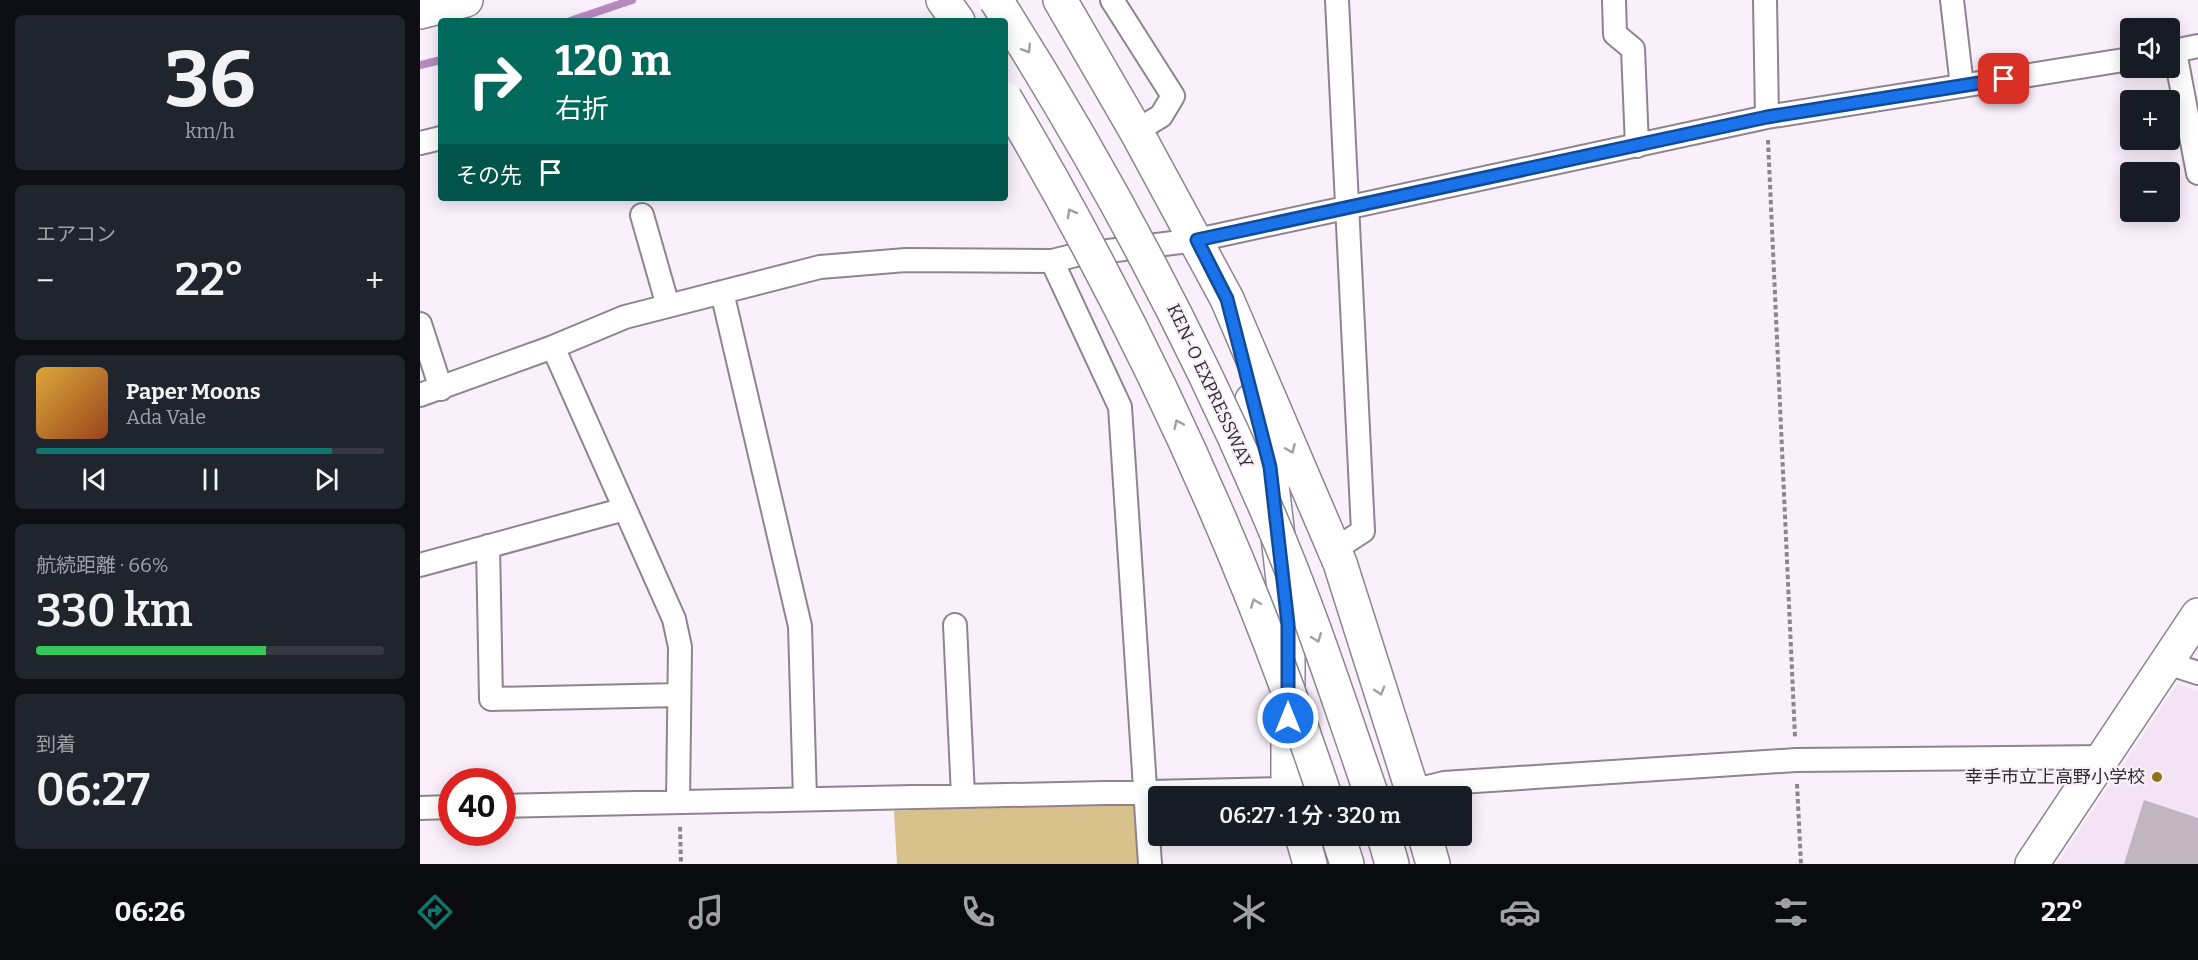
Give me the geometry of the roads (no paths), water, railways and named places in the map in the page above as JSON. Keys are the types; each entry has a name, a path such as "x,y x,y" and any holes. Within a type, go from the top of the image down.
{"main road":[{"path":"420,12 466,0"},
{"path":"943,0 956,18"},
{"name":"KEN-O EXPRESSWAY","path":"996,0 1007,18"},
{"path":"1060,0 1197,240 1227,299 1334,550 1410,786"},
{"name":"KEN-O EXPRESSWAY","path":"1008,19 1163,288 1216,396 1272,521 1320,647 1369,786"},
{"path":"1008,103 1089,245 1138,340 1195,461 1252,595 1322,786"},
{"path":"1227,299 1270,467 1288,624 1289,786"},
{"path":"2032,864 2198,615"},
{"path":"1305,846 1310,864"},
{"path":"1341,846 1347,864"},
{"path":"1387,846 1392,864"},
{"path":"1428,846 1433,864"}],"street":[{"path":"1112,0 1173,96 1161,116 1136,131"},
{"path":"1334,550 1363,531 1338,0"},
{"path":"1614,0 1615,34 1633,49 1637,146"},
{"path":"1766,0 1767,117"},
{"path":"1952,0 1962,86"},
{"path":"2180,50 2198,46"},
{"path":"420,324 430,392 553,347 625,317 820,267 906,260 1052,261 1076,255 1197,240 1767,117 2120,61"},
{"path":"2178,78 2198,173"},
{"path":"420,143 438,139"},
{"path":"642,215 669,306"},
{"path":"1052,261 1120,407 1150,864"},
{"path":"722,292 800,626 805,799"},
{"path":"553,347 674,619 680,647 678,802"},
{"path":"420,565 625,509"},
{"path":"488,546 491,699 679,695"},
{"path":"955,625 963,796"},
{"path":"2167,663 2198,673"},
{"path":"1436,786 1444,783 1796,760 2105,757"},
{"path":"516,806 1146,792"},
{"path":"420,808 438,807"}],"waterway":[{"path":"579,18 632,0"},
{"path":"420,65 438,61"}],"place":[{"name":"幸手市立上高野小学校","path":"2157,777"}]}
